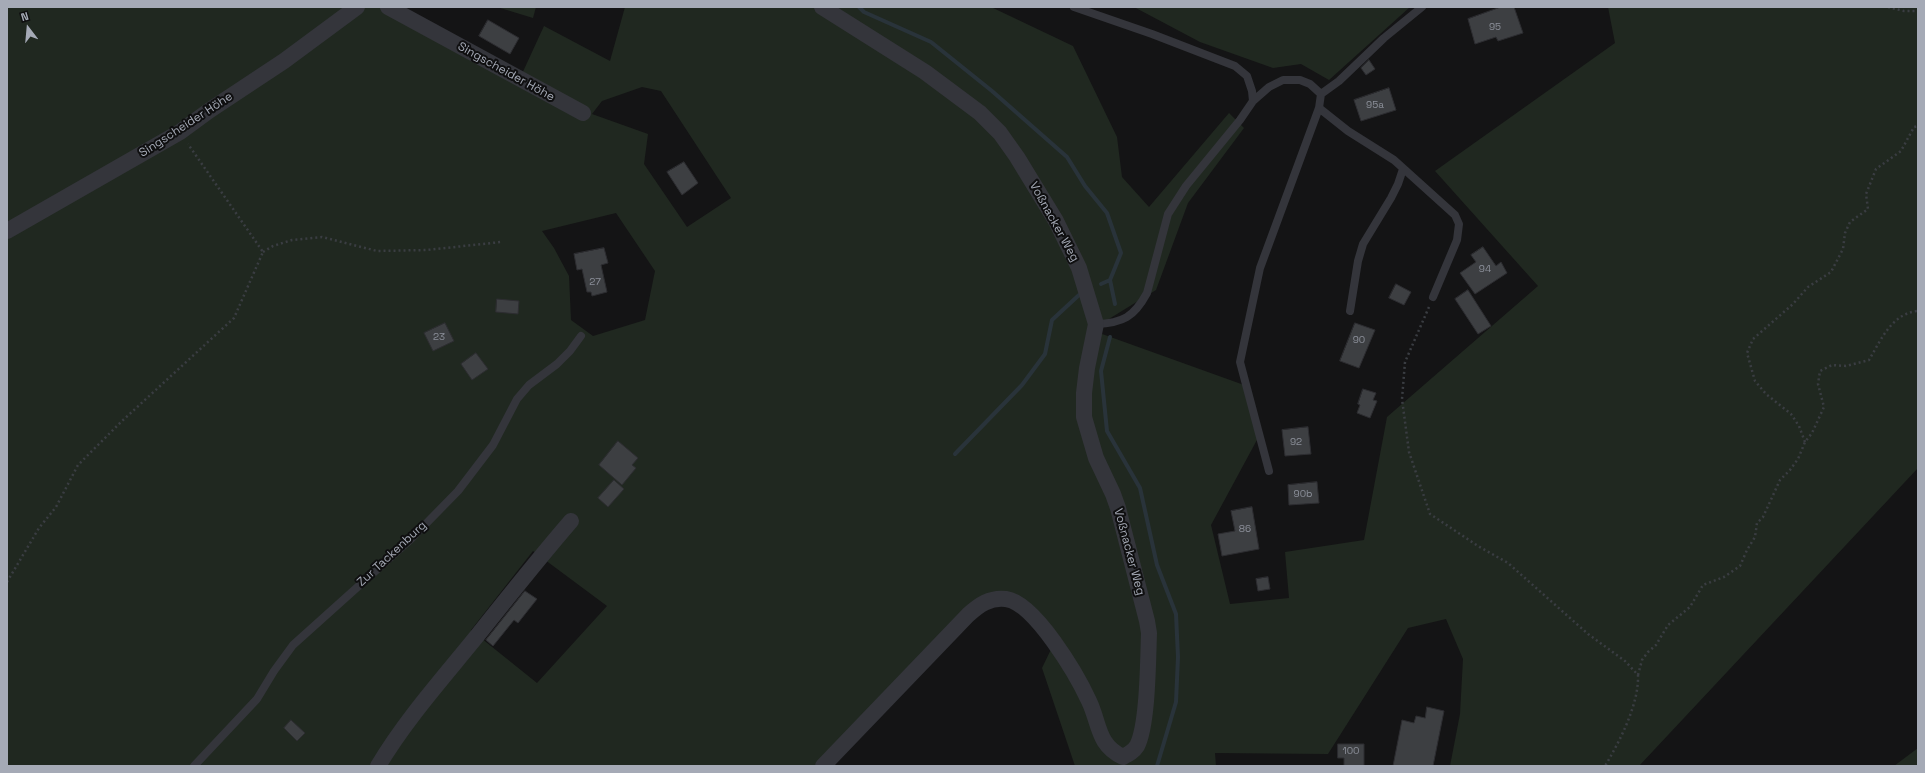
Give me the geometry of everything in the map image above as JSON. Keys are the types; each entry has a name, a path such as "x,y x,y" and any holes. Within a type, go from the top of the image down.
{"street":[{"name":"Singscheider Höhe","path":"7,231 180,132 210,110 284,61 357,7"},
{"name":"Singscheider Höhe","path":"388,7 583,113"},
{"name":"Voßnacker Weg","path":"822,7 943,84 980,113 1000,132 1017,157 1069,244 1079,268 1096,324 1087,368 1084,393 1084,417 1096,458 1118,508 1149,633 1142,728 1136,746 1131,754 1123,757 1108,747 1101,737 1089,700 1048,633 1034,617 1019,604 1005,599 994,599 985,602 968,615 823,766"},
{"path":"378,766 389,747 438,683 515,586 571,521"}],"lane":[{"path":"1074,7 1152,34 1235,66 1247,76 1252,91 1253,101"},
{"path":"1269,471 1240,362 1260,268 1319,108 1321,94 1339,81 1384,38 1422,7"},
{"path":"1096,324 1113,323 1134,314 1146,293 1168,214 1186,186 1240,120 1253,101 1269,87 1287,79 1300,80 1310,84 1321,94"},
{"path":"1319,108 1348,132 1394,160 1449,209 1459,224 1457,240 1433,297"},
{"path":"1350,310 1358,261 1363,244 1395,191 1403,169"},
{"name":"Zur Tackenburg","path":"194,766 257,699 274,671 293,645 411,539 458,492 493,446 517,399 529,385 557,364 570,351 581,336"}],"path":[{"path":"1888,7 1904,11 1918,11"},
{"path":"1805,442 1799,426 1791,414 1766,394 1755,381 1747,354 1753,339 1793,304 1808,287 1831,272 1843,249 1845,232 1850,222 1868,209 1866,194 1876,169 1901,151 1914,127 1918,126"},
{"path":"180,132 263,252"},
{"path":"7,582 39,528 56,507 78,465 122,421 234,318 263,252 273,246 292,240 322,237 377,251 442,249 501,242"},
{"path":"1433,297 1405,362 1402,399 1408,452 1430,514 1478,546 1508,563 1588,634 1625,662 1638,675"},
{"path":"1605,766 1627,726 1638,686 1638,675 1642,660 1656,645 1668,624 1690,607 1703,585 1724,577 1740,566 1755,537 1756,523 1763,517 1780,480 1790,470 1805,442 1812,433 1824,407 1818,384 1820,371 1832,366 1846,366 1869,360 1888,328 1895,320 1903,314 1918,311"}],"shaded area":[{"path":"7,7 395,7 521,76 544,26 610,61 625,7 991,7 1073,46 1117,137 1122,177 1149,207 1229,113 1244,128 1188,203 1156,290 1091,330 1244,385 1258,438 1211,525 1230,604 1289,598 1285,552 1364,540 1387,417 1538,286 1435,171 1615,43 1608,7 1918,7 1918,468 1639,766 1450,766 1460,714 1463,659 1446,619 1408,628 1328,754 1215,753 1216,766 1075,766 1042,668 1056,639 1021,599 982,599 818,766 7,766","holes":["642,87 661,91 731,198 687,227 644,164 648,134 592,114 602,101","616,213 655,271 645,320 593,336 571,320 569,276 554,248 542,231","533,551 607,606 537,683 471,630"]},
{"path":"497,7 536,7 533,18"},
{"path":"1134,7 1410,7 1329,80 1301,64 1273,68 1200,42"},
{"path":"1918,748 1918,766 1894,766"}],"building":[{"path":"1501,7 1514,7 1523,33 1498,41 1496,37 1475,44 1468,19"},
{"path":"488,20 519,38 510,54 479,36"},
{"path":"1369,60 1375,69 1366,75 1361,68"},
{"path":"1389,88 1396,110 1361,121 1354,100"},
{"path":"684,162 698,183 682,195 667,172"},
{"path":"1483,247 1496,266 1501,262 1507,273 1475,294 1460,273 1476,262 1471,255"},
{"path":"604,248 608,263 601,265 607,292 592,296 591,292 587,292 582,269 577,270 574,254"},
{"path":"1396,284 1411,292 1404,305 1389,298"},
{"path":"1468,290 1491,326 1478,334 1455,299"},
{"path":"497,299 519,301 518,314 496,312"},
{"path":"445,323 454,341 433,351 424,333"},
{"path":"1355,323 1375,330 1359,368 1340,361"},
{"path":"476,353 488,369 472,380 461,364"},
{"path":"1363,389 1376,393 1373,400 1377,401 1370,418 1357,413 1360,405 1358,404"},
{"path":"1308,427 1311,454 1285,456 1282,430"},
{"path":"618,441 638,458 632,465 636,468 622,485 599,465"},
{"path":"614,480 624,489 608,507 598,498"},
{"path":"1317,482 1319,503 1289,505 1288,485"},
{"path":"1252,507 1259,549 1222,556 1218,534 1235,531 1231,511"},
{"path":"1268,577 1270,589 1258,591 1256,579"},
{"path":"525,591 537,599 518,623 514,620 493,646 486,640"},
{"path":"1427,707 1444,711 1433,766 1393,766 1402,720 1414,723 1416,716 1425,718"},
{"path":"291,720 305,733 297,741 284,728"},
{"path":"1338,744 1364,744 1364,766 1344,766 1344,758 1338,758"}],"waterway":[{"path":"859,7 864,12 931,42 992,91 1067,157 1085,186 1107,213 1121,253 1110,280 1115,304"},
{"path":"1101,284 1110,280"},
{"path":"955,454 1022,385 1045,354 1052,320 1079,295"},
{"path":"1110,337 1101,371 1107,431 1140,488 1157,565 1176,614 1178,657 1176,702 1157,766"}]}
